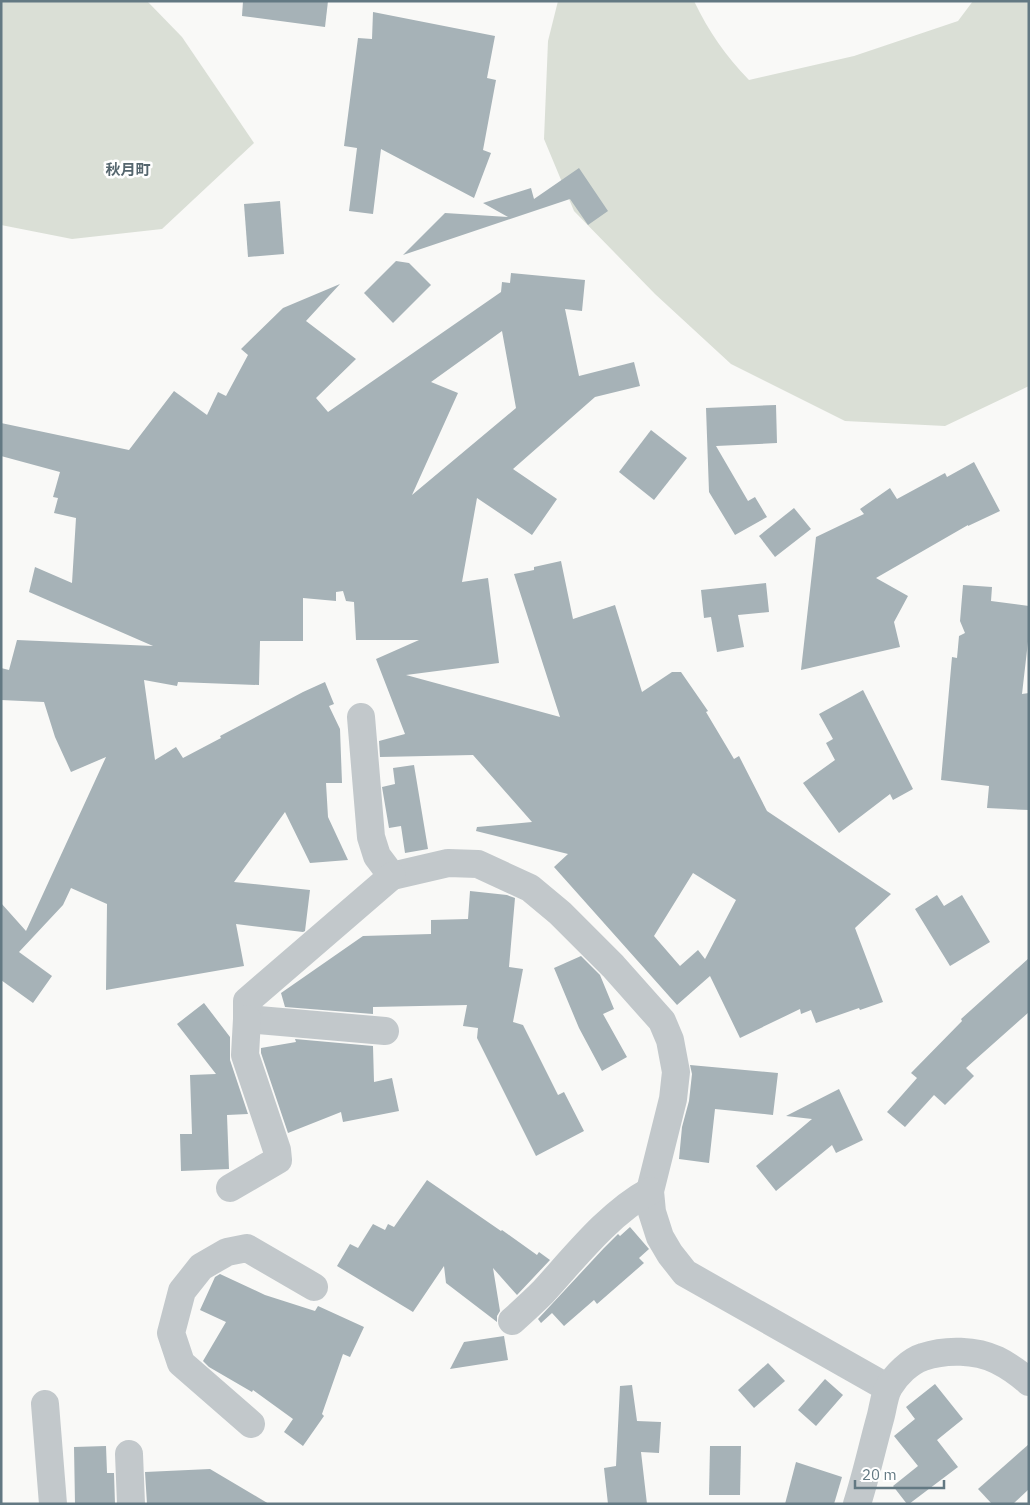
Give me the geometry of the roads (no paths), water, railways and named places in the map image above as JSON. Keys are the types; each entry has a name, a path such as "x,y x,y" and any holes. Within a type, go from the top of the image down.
{"street":[{"path":"361,717 371,837 377,856 392,876"},
{"path":"230,1188 278,1160 277,1150 245,1055 247,1000 392,876 448,863 478,864 530,888 560,913 607,960 662,1021 670,1040 676,1072 673,1099 650,1191 652,1212 660,1236 685,1273 888,1388"},
{"path":"247,1019 385,1031"},
{"path":"512,1321 542,1293 568,1262 626,1206 650,1191"},
{"path":"251,1424 181,1363 170,1333 182,1291 201,1267 227,1252 247,1248 314,1287"},
{"path":"857,1504 888,1388 915,1361 923,1356 948,1352 967,1352 996,1360 1016,1370 1029,1382"},
{"path":"44,1404 53,1504"},
{"path":"129,1454 131,1504"}],"district":[{"name":"秋月町","path":"128,170"}]}
